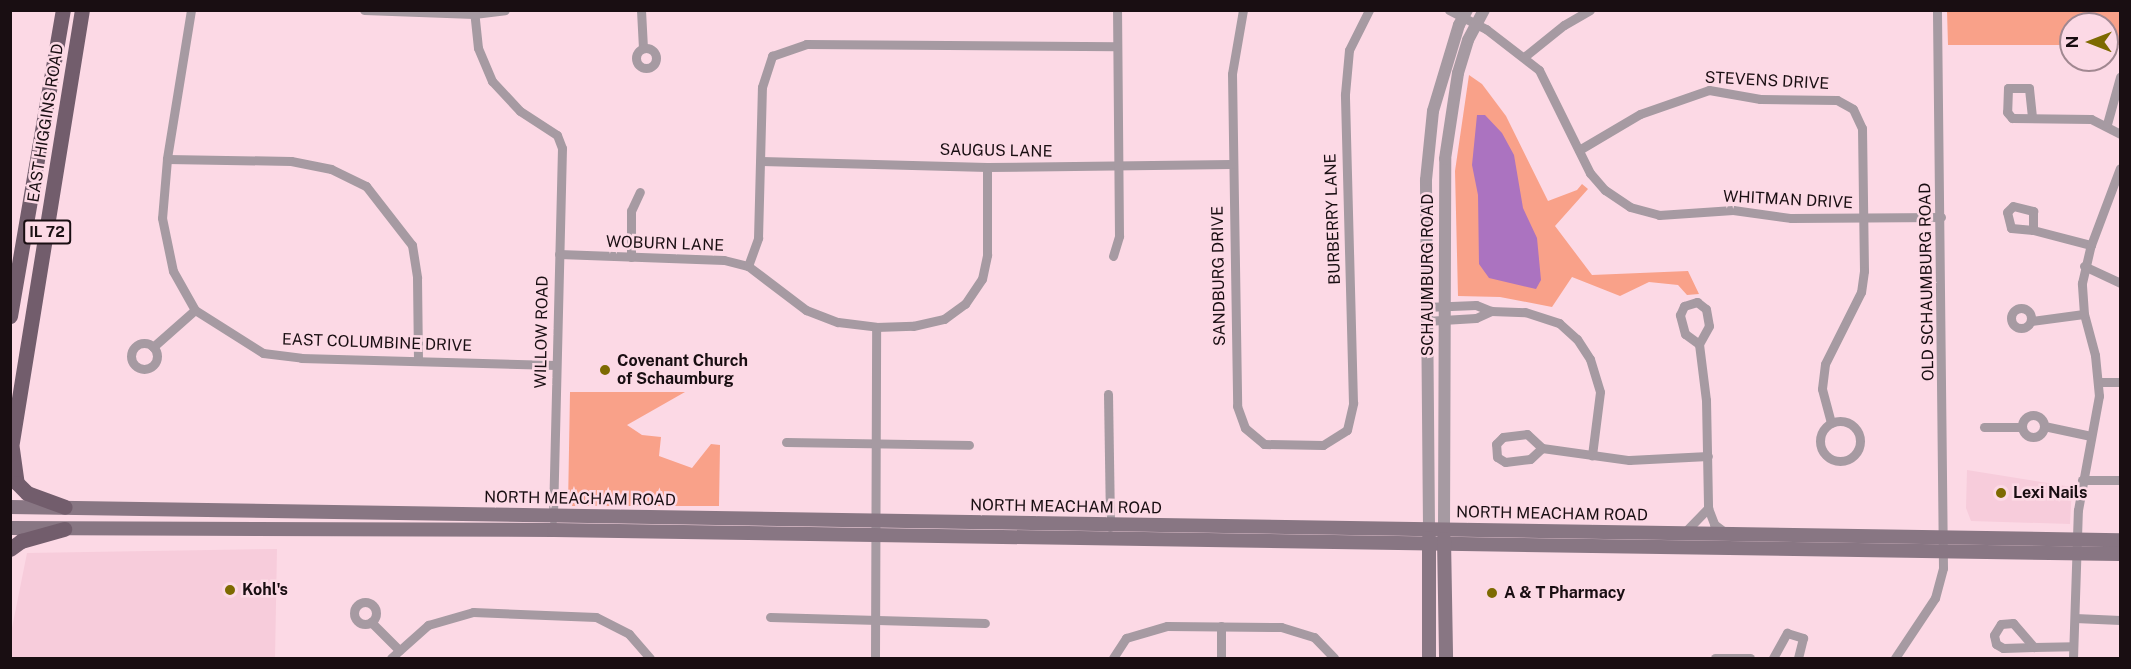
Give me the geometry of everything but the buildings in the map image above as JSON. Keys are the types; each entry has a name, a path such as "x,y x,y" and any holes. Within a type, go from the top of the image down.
{"main road":[{"name":"EAST HIGGINS ROAD","path":"10,316 63,10"},
{"name":"EAST HIGGINS ROAD","path":"65,507 27,494 17,483 11,451 82,10"},
{"name":"NORTH MEACHAM ROAD","path":"10,507 2121,540"},
{"name":"NORTH MEACHAM ROAD","path":"10,528 554,530 1444,546 2121,555"},
{"name":"SCHAUMBURG ROAD","path":"1429,528 1429,658"},
{"name":"SCHAUMBURG ROAD","path":"1444,528 1446,658"},
{"path":"10,549 21,541 64,529"}],"street":[{"path":"153,347 195,310 166,250 162,218 167,159 191,10"},
{"path":"364,10 474,12 505,10"},
{"path":"641,10 644,47"},
{"path":"1113,256 1119,236 1117,10"},
{"name":"SANDBURG DRIVE","path":"1243,10 1232,74 1231,164 1237,406 1245,428 1264,444 1323,445 1347,430"},
{"name":"BURBERRY LANE","path":"1347,430 1353,403 1345,94 1349,50 1368,10"},
{"name":"WHITMAN DRIVE","path":"1449,10 1466,14 1539,70 1554,94 1590,173 1605,190 1630,207 1659,215 1733,210 1791,218 1941,217"},
{"name":"SCHAUMBURG ROAD","path":"1444,528 1447,130 1458,74 1476,22 1484,10"},
{"path":"1524,57 1564,25 1590,10"},
{"name":"OLD SCHAUMBURG ROAD","path":"1895,658 1935,597 1943,568 1937,10"},
{"name":"WILLOW ROAD","path":"474,12 478,48 492,81 520,111 557,135 562,148 554,530"},
{"name":"SCHAUMBURG ROAD","path":"1429,528 1425,307 1430,136 1440,85 1466,14"},
{"path":"748,266 758,238 762,87 771,56 806,44 1117,46"},
{"path":"2107,123 2121,77"},
{"name":"STEVENS DRIVE","path":"1579,150 1641,114 1709,90 1760,99 1837,100 1852,109 1862,128 1861,292 1825,364 1822,389 1831,423"},
{"path":"2032,117 2091,119 2107,123 2121,134"},
{"path":"167,159 291,160 331,168 366,186 412,245 417,278 418,359"},
{"name":"SAUGUS LANE","path":"761,161 987,167 1231,164"},
{"name":"WOBURN LANE","path":"559,254 724,260 748,266 806,310 838,322 876,327 944,319 965,304 982,279 987,255 987,167"},
{"path":"2073,658 2082,480 2099,382 2084,314 2084,266 2121,168"},
{"path":"632,257 630,211 640,192"},
{"path":"2032,230 2091,245"},
{"path":"2084,266 2121,283"},
{"path":"1425,307 1476,305 1491,311 1524,312 1559,323 1577,339 1590,359 1600,392 1592,455"},
{"name":"EAST COLUMBINE DRIVE","path":"195,310 263,353 301,358 418,359 556,365"},
{"path":"1426,321 1476,318 1491,311"},
{"path":"2031,321 2084,314"},
{"path":"874,658 876,327"},
{"path":"1699,344 1704,366 1708,508 1714,524 1726,533"},
{"path":"2099,382 2121,382"},
{"path":"1108,394 1110,539"},
{"path":"2022,427 2026,417 2032,415 2039,417 2044,426 2091,436"},
{"path":"1846,422 1858,432 1859,447 1849,458 1834,460 1823,450 1821,435 1831,423 1846,422"},
{"path":"1984,427 2022,427 2032,436 2038,435 2044,426"},
{"path":"1542,447 1530,459 1505,462 1497,457 1496,444 1503,437 1527,434 1542,447 1629,460 1707,456"},
{"path":"786,442 969,445"},
{"path":"2082,480 2121,480"},
{"path":"1684,532 1708,508"},
{"path":"392,658 428,625 451,616 473,612 596,617 618,627 639,643 650,658"},
{"path":"770,617 985,623"},
{"path":"2075,618 2121,620"},
{"path":"371,622 399,650"},
{"path":"1221,626 1221,658"},
{"path":"1113,658 1126,638 1145,630 1221,626 1281,627 1314,637 1332,654"},
{"path":"1773,658 1783,637 1794,633 1803,638 1798,658"},
{"path":"2034,647 2073,646"},
{"path":"1716,658 1750,658"}],"shaded area":[{"path":"1947,11 2120,11 2120,45 2119,12 2059,12 2059,45 1948,45"},
{"path":"1469,75 1482,84 1506,116 1548,201 1577,190 1582,184 1588,189 1555,226 1592,275 1688,271 1699,294 1687,295 1678,285 1649,282 1620,296 1572,277 1552,307 1500,297 1458,296 1455,171"},
{"path":"1477,115 1485,115 1502,133 1514,155 1523,208 1537,238 1541,280 1536,289 1489,278 1479,264 1478,195 1472,165"},
{"path":"570,392 685,392 627,425 642,435 661,437 659,456 692,468 711,444 720,445 719,506 568,506"},
{"path":"1967,470 2072,487 2070,524 1971,521 1966,508"},
{"path":"277,549 275,658 11,658 11,633 27,553"}],"place":[{"name":"Covenant Church of Schaumburg","path":"605,370"},
{"name":"Lexi Nails","path":"2001,493"},
{"name":"Kohl's","path":"230,590"},
{"name":"A & T Pharmacy","path":"1492,593"}]}
